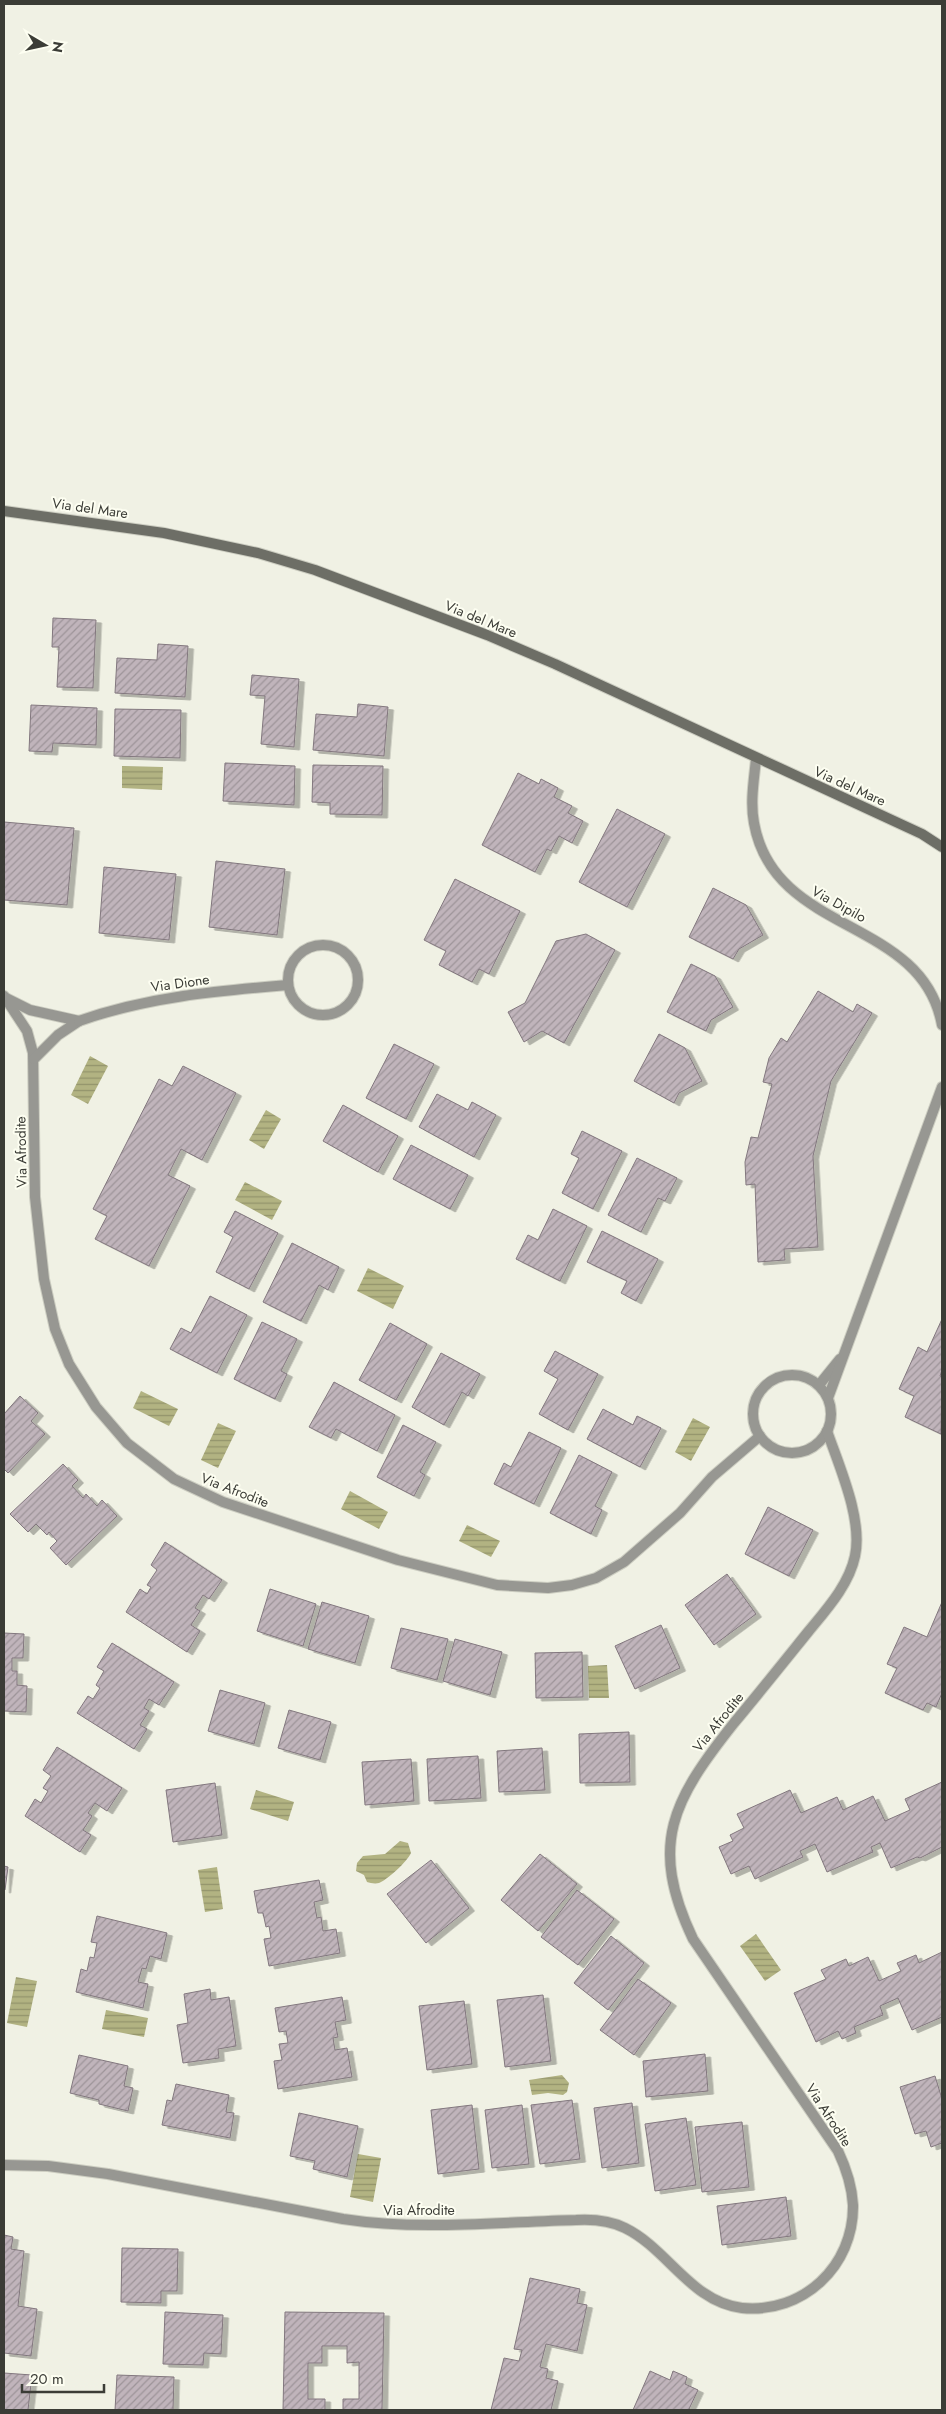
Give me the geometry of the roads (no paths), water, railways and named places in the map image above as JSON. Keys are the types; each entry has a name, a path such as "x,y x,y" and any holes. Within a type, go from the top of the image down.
{"main road":[{"name":"Via del Mare","path":"4,511 164,533 250,551 299,564 428,612 555,664 675,718 756,759 922,834 942,847"},
{"name":"Via del Mare","path":"922,834 942,838"}],"street":[{"name":"Via Dipilo","path":"756,759 752,801 754,822 761,846 780,878 810,905 834,920 871,937 909,966 928,987 938,1006 942,1025"},
{"path":"316,945 327,945 342,951 353,963 357,973 357,984 348,1004 329,1014 307,1011 298,1005 288,985 288,974 298,955 316,945"},
{"name":"Via Dione","path":"34,1060 58,1035 79,1021 130,1005 162,998 288,985"},
{"path":"4,997 30,1010 79,1021"},
{"name":"Via Afrodite","path":"4,997 27,1031 34,1060 36,1197 44,1279 55,1329 69,1364 96,1406 131,1447 174,1479 218,1500 398,1560 497,1585 555,1587 596,1578 624,1562 680,1513 712,1477 760,1436"},
{"path":"828,1398 942,1086"},
{"path":"819,1385 846,1352"},
{"path":"784,1375 797,1375 809,1378 819,1385 828,1398 832,1409 828,1431 815,1446 798,1453 789,1453 771,1447 760,1436 754,1421 753,1410 756,1398 763,1388 773,1380 784,1375"},
{"name":"Via Afrodite","path":"4,2164 48,2166 100,2172 343,2219 378,2224 421,2225 576,2220 602,2221 623,2227 645,2240 697,2288 722,2303 740,2307 768,2307 793,2300 816,2288 830,2274 839,2260 849,2235 853,2205 848,2176 838,2151 694,1939 678,1904 672,1881 670,1862 674,1820 699,1768 824,1613 849,1575 856,1547 854,1517 828,1431"}]}
